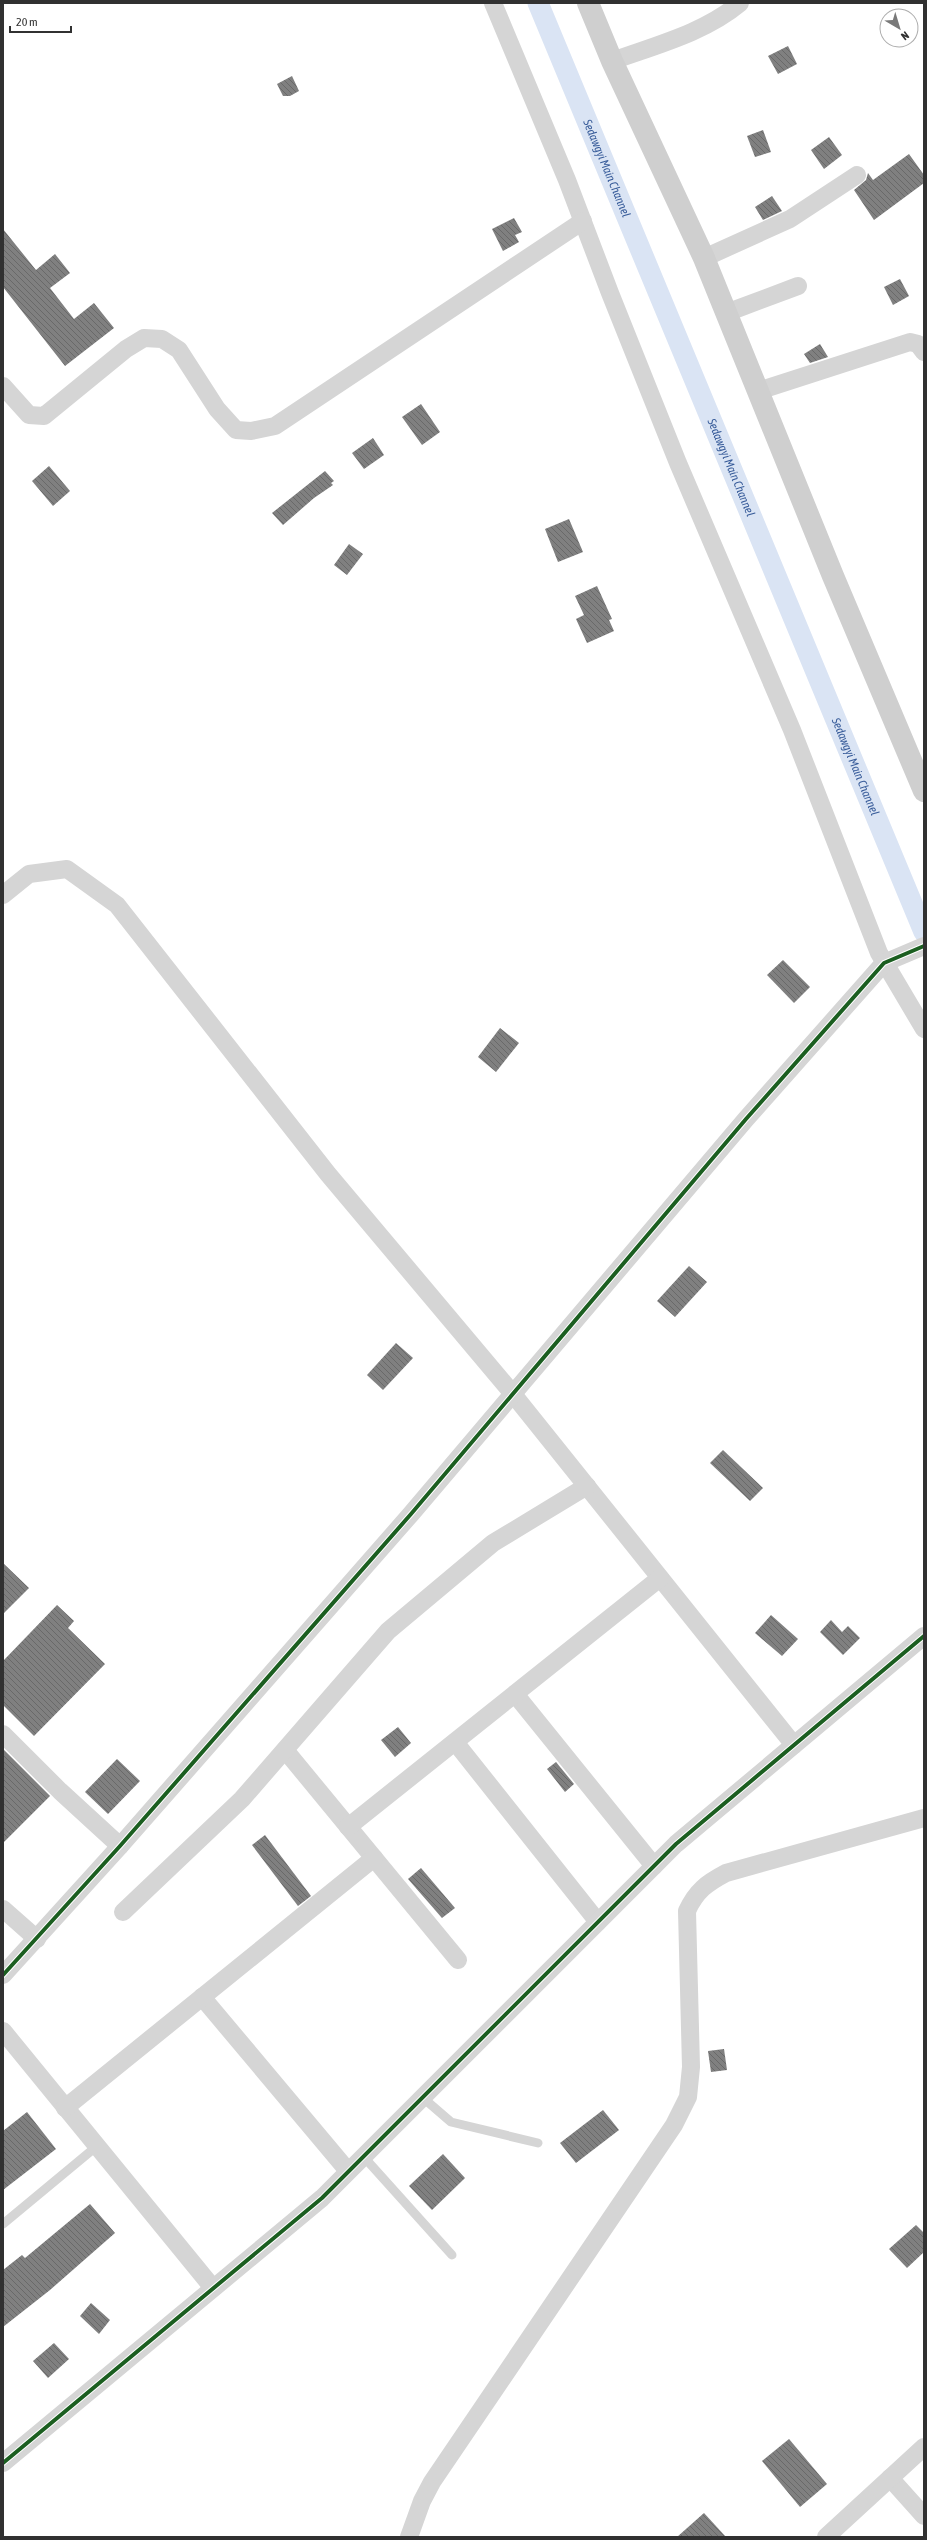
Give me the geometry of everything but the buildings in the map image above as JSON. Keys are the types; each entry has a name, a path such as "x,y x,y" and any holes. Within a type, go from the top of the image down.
{"street":[{"path":"493,3 583,221 662,422 792,730 884,962 924,1029"},
{"path":"588,3 612,61 704,258 832,576 924,791"},
{"path":"612,61 699,29 726,15 740,3"},
{"path":"704,258 790,219 857,175"},
{"path":"3,386 29,415 44,416 126,349 144,338 162,339 179,350 217,409 236,430 251,431 275,426 583,221"},
{"path":"726,313 798,286"},
{"path":"758,391 910,342 918,344 924,352"},
{"path":"3,895 29,874 68,869 117,905 328,1174 513,1394 794,1745"},
{"path":"3,1975 120,1846 411,1514 746,1119 884,962 924,946"},
{"path":"123,1912 242,1799 388,1631 494,1543 587,1486"},
{"path":"348,1827 660,1578"},
{"path":"3,2463 322,2198 676,1844 924,1636"},
{"path":"515,1694 654,1866"},
{"path":"3,1734 60,1791 120,1846"},
{"path":"455,1742 598,1922"},
{"path":"285,1750 458,1960"},
{"path":"409,2537 422,2501 432,2482 674,2125 688,2097 691,2066 687,1911 694,1896 708,1882 726,1873 924,1818"},
{"path":"65,2108 374,1858"},
{"path":"3,1909 37,1939"},
{"path":"202,1997 348,2171"},
{"path":"3,2031 213,2288"},
{"path":"826,2537 924,2447"},
{"path":"890,2478 924,2516"}],"lane":[{"path":"422,2097 451,2122 538,2143"},
{"path":"3,2224 97,2146"},
{"path":"363,2156 452,2255"}],"waterway":[{"name":"Sedawgyi Main Channel","path":"538,3 924,932"}],"cycle path":[{"path":"3,1975 120,1846 411,1514 746,1119 884,963 924,946"},
{"path":"3,2463 322,2198 676,1844 924,1636"}]}
